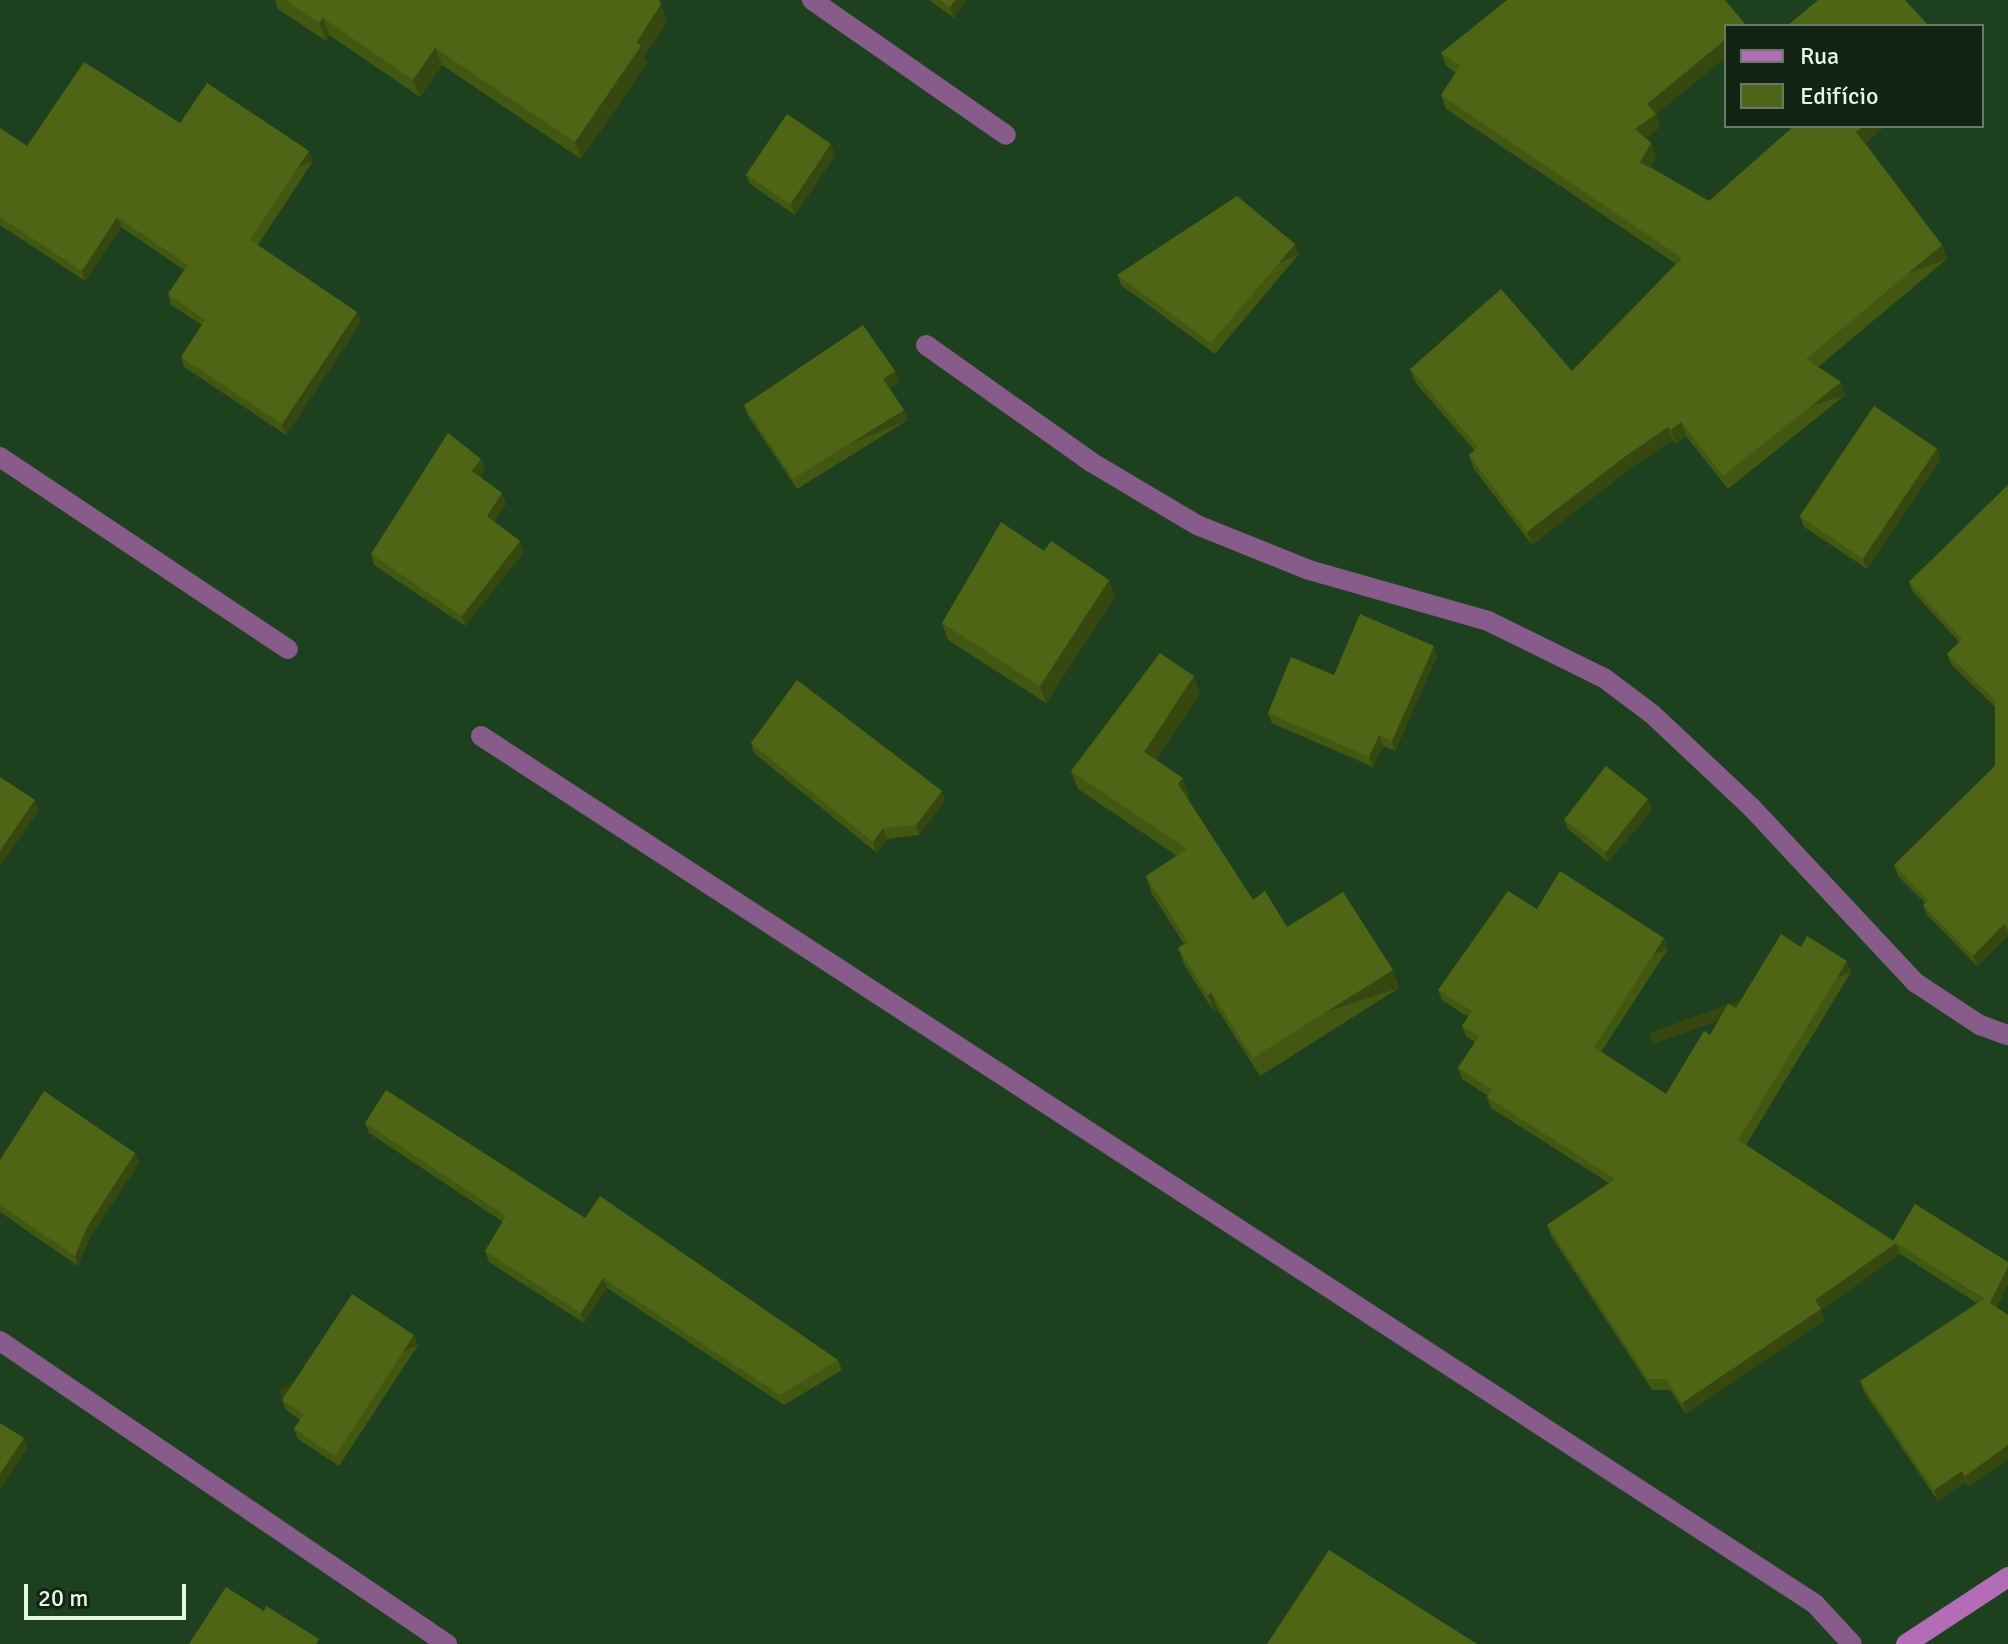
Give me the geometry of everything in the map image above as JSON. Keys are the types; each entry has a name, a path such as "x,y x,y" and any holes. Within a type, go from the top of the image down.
{"street":[{"path":"812,0 1006,135"},
{"path":"926,345 1091,462 1197,525 1309,570 1488,621 1604,678 1652,714 1752,808 1916,983 1970,1019 2008,1035"},
{"path":"0,457 288,649"},
{"path":"481,736 1815,1604 1852,1644"},
{"path":"0,1341 447,1644"},
{"path":"1906,1644 2008,1577"}],"building":[{"path":"285,0 659,0 661,4 636,42 641,46 575,142 435,48 413,80 323,18 319,23"},
{"path":"940,0 955,0 950,7"},
{"path":"1507,0 1725,0 1745,24 1724,24 1724,41 1647,104 1656,114 1635,129 1651,143 1640,162 1709,201 1792,128 1861,128 1856,132 1942,245 1806,359 1841,382 1723,476 1681,422 1671,430 1668,427 1623,458 1527,532 1469,455 1478,447 1410,369 1501,289 1572,371 1682,258 1441,95 1460,66 1441,53"},
{"path":"1818,0 1905,0 1927,24 1789,24"},
{"path":"84,62 180,123 207,83 309,151 250,240 357,312 282,424 181,357 205,320 168,294 188,265 117,217 82,271 0,217 0,128 27,146"},
{"path":"787,114 831,144 790,204 746,175"},
{"path":"1237,196 1295,244 1211,343 1117,275"},
{"path":"863,325 895,371 883,379 904,410 793,479 744,405"},
{"path":"1874,406 1937,448 1863,559 1800,516"},
{"path":"448,433 481,459 472,471 502,493 487,516 520,541 462,616 371,554"},
{"path":"2008,485 2008,928 2004,924 1973,956 1923,905 1928,900 1894,865 1995,766 1995,700 1947,654 1962,639 1909,582"},
{"path":"1001,522 1044,551 1051,541 1109,580 1040,686 942,623"},
{"path":"1360,614 1434,646 1392,741 1379,735 1369,757 1268,713 1291,657 1334,675"},
{"path":"1160,653 1194,676 1144,752 1183,778 1178,784 1253,900 1265,891 1287,927 1343,892 1393,970 1253,1058 1211,992 1208,995 1178,948 1188,942 1146,876 1187,849 1071,771"},
{"path":"797,680 942,791 916,825 883,828 873,842 751,743"},
{"path":"1606,766 1648,799 1606,852 1564,820"},
{"path":"0,777 35,800 0,851"},
{"path":"1560,871 1664,938 1594,1047 1666,1094 1704,1031 1710,1035 1728,1004 1736,1008 1781,934 1801,947 1807,936 1847,961 1738,1140 1893,1241 1915,1204 2008,1262 1990,1303 2008,1315 2008,1445 1965,1476 1962,1471 1934,1490 1860,1381 1984,1299 1896,1243 1815,1300 1821,1309 1682,1403 1666,1379 1648,1379 1547,1225 1615,1179 1487,1097 1492,1090 1458,1068 1479,1036 1462,1026 1472,1011 1438,990 1508,891 1537,909"},
{"path":"386,1090 585,1218 600,1196 838,1360 780,1395 603,1278 581,1313 485,1251 506,1216 365,1123"},
{"path":"44,1091 135,1153 87,1227 75,1256 0,1205 0,1160"},
{"path":"352,1294 414,1335 335,1456 294,1429 304,1414 282,1400"},
{"path":"0,1423 24,1438 0,1474"},
{"path":"1329,1550 1477,1644 1267,1644"},
{"path":"226,1587 264,1611 266,1606 319,1639 316,1644 189,1644"}]}
